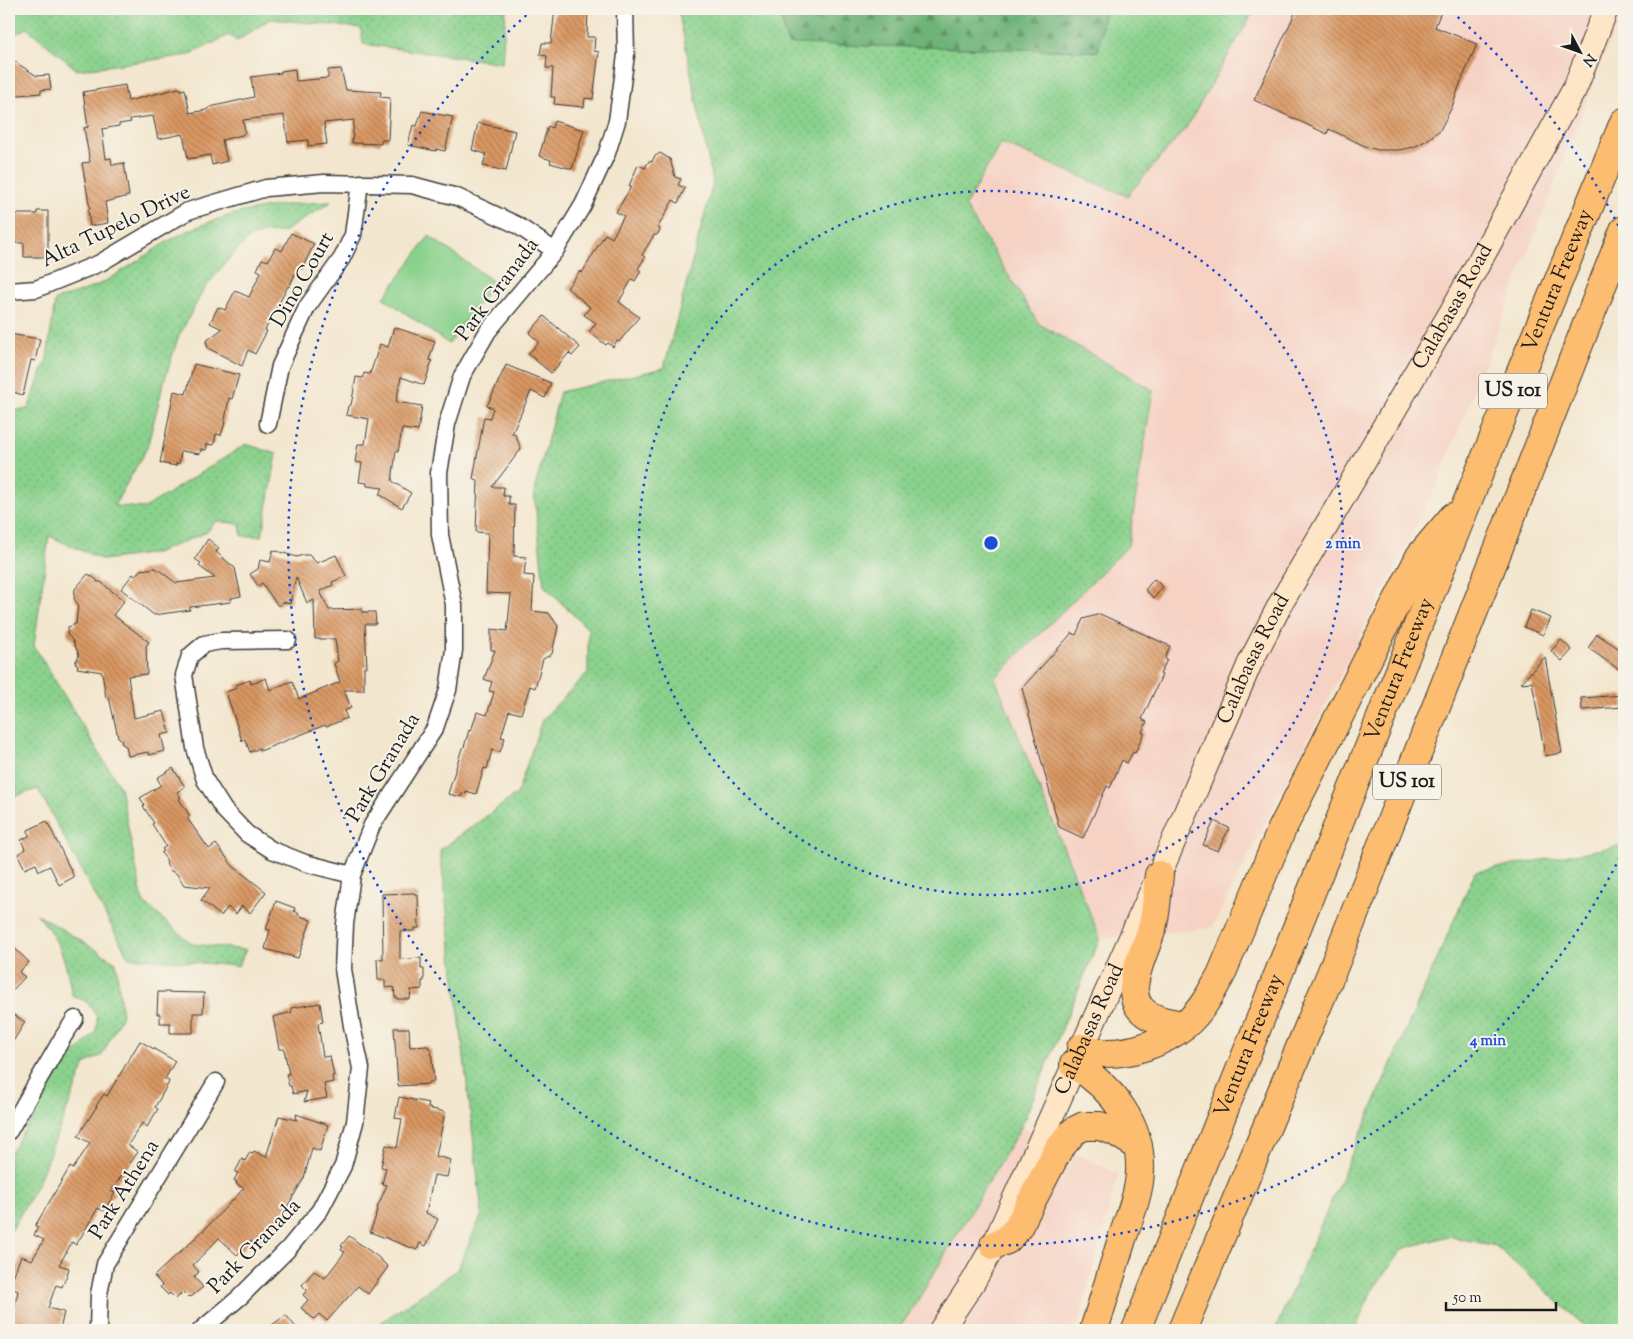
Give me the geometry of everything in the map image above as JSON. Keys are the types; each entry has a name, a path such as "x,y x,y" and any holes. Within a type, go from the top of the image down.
{"highway":[{"name":"Ventura Freeway","path":"1136,1330 1468,500 1624,122"},
{"name":"Ventura Freeway","path":"1182,1330 1332,971 1624,230"},
{"path":"1077,1056 1145,1047 1185,1025 1203,1005 1221,975 1282,829 1420,556 1468,500"},
{"path":"1159,875 1153,927 1135,974 1134,996 1140,1008 1150,1016 1163,1022 1185,1025"},
{"path":"1077,1056 1120,1106 1130,1121 1138,1146 1140,1172 1136,1196 1094,1330"},
{"path":"994,1245 1007,1240 1018,1227 1058,1150 1074,1131 1084,1126 1100,1126 1114,1131 1138,1146"}],"main road":[{"name":"Calabasas Road","path":"941,1330 973,1282 994,1245 1159,875 1230,708 1268,628 1316,542 1452,311 1563,110 1578,81 1606,9"}],"street":[{"name":"Park Granada","path":"201,1330 240,1297 288,1249 320,1210 343,1166 355,1122 361,1068 343,969 345,924 352,874 372,825 435,728 448,690 454,650 454,605 440,535 439,473 447,424 462,376 488,331 555,251 583,205 607,153 617,121 626,56 625,9"},
{"name":"Alta Tupelo Drive","path":"9,290 36,289 100,263 188,211 266,188 324,183 412,186 457,197 517,225 555,251"},
{"name":"Dino Court","path":"268,424 280,366 307,307 342,258 353,235 360,183"},
{"path":"288,640 221,641 204,644 190,656 184,675 195,748 205,780 214,795 224,810 247,834 272,850 305,863 352,874"},
{"path":"9,1131 63,1037 76,1019"},
{"name":"Park Athena","path":"98,1330 100,1294 105,1264 216,1082"}],"shaded area":[{"path":"1255,9 1621,9 1439,481 1212,928 1100,938 995,677 1128,546 1153,391 1039,324 964,206 1000,143 1127,196 1186,128"},
{"path":"1021,1127 1118,1174 1077,1330 898,1330 915,1305"}],"green space":[{"path":"9,9 506,9 502,63 363,44 361,28 270,19 237,41 229,35 189,55 77,70 27,28 9,37"},
{"path":"678,9 778,9 788,44 1097,51 1105,9 1255,9 1186,128 1127,196 1001,143 965,206 1039,324 1153,390 1128,546 995,678 1100,938 1021,1127 915,1305 898,1330 370,1330 457,1270 482,1214 440,850 517,794 542,720 588,672 588,629 544,586 534,492 560,392 664,368 713,183"},
{"path":"778,9 1105,9 1098,51 788,44"},
{"path":"331,202 283,232 263,233 251,237 232,255 204,289 178,338 163,385 147,448 114,506 145,508 246,444 277,454 262,536 242,536 240,524 216,521 207,532 156,553 103,560 49,536 34,646 120,787 143,902 192,944 246,950 238,966 128,957 38,789 9,798 9,411 28,409 47,359 55,300 103,283 170,240 210,222 268,207"},
{"path":"429,236 494,282 449,344 384,298"},
{"path":"1624,845 1624,1330 1589,1330 1496,1246 1448,1236 1402,1249 1371,1292 1355,1330 1275,1330 1475,872"},
{"path":"37,914 116,962 122,1015 102,1055 85,1064 38,1183 9,1235 9,1155 65,1063 95,1033 97,1025 97,1017 87,1002 72,995 61,952 52,934"}],"building":[{"path":"555,9 588,9 587,37 595,37 594,51 599,52 593,99 585,98 584,107 554,104 555,97 551,97 553,68 546,68 547,56 540,55 542,43 551,43"},
{"path":"1297,9 1442,9 1435,27 1477,44 1452,107 1440,130 1414,147 1399,150 1378,150 1367,147 1329,129 1327,134 1254,100"},
{"path":"9,58 37,76 49,75 51,89 41,90 41,93 9,96"},
{"path":"295,69 296,81 328,78 328,70 341,69 346,90 381,92 380,97 390,98 388,140 381,140 381,144 352,143 354,120 324,123 327,144 308,146 308,140 288,142 284,115 243,120 245,132 242,135 222,140 227,161 212,165 210,155 188,159 183,134 158,139 153,116 130,119 131,122 102,129 106,159 111,158 112,165 124,163 129,196 105,202 108,223 90,226 88,209 90,209 82,163 90,162 84,128 88,127 83,92 125,85 128,101 179,88 181,90 185,89 190,113 254,97 251,77"},
{"path":"422,111 453,117 445,151 408,145 413,125 417,126"},
{"path":"554,121 584,130 572,169 550,163 551,160 539,156 548,126 552,128"},
{"path":"478,123 515,131 506,171 483,166 486,154 472,150"},
{"path":"660,153 670,159 675,177 681,179 678,185 685,188 678,203 673,200 658,227 660,230 657,235 654,235 642,255 645,257 638,269 641,271 635,281 632,279 619,302 639,317 613,347 608,343 606,345 589,332 596,323 584,315 590,307 567,288 580,271 582,273 605,234 612,238 624,216 616,212 631,187 629,186 638,165 645,168 649,161 652,162 654,157"},
{"path":"37,211 48,211 48,257 24,257 24,243 9,243 9,214 37,214"},
{"path":"291,233 314,244 302,269 298,268 288,286 255,354 248,350 242,366 208,348 206,341 222,329 210,323 218,307 225,310 235,291 249,297 261,272 257,270 262,259 268,261 275,248 282,251"},
{"path":"544,316 580,347 572,356 569,353 551,373 528,354 539,342 529,333"},
{"path":"394,327 435,341 429,360 432,361 424,385 401,377 396,402 422,406 418,431 402,429 398,452 396,451 392,481 411,493 402,508 379,494 383,488 367,486 367,483 359,482 362,463 355,462 358,444 365,444 369,419 346,415 348,406 351,405 356,377 363,378 364,373 370,374 380,344 388,347"},
{"path":"9,334 40,339 35,361 31,360 23,395 9,391 11,372 9,370"},
{"path":"194,364 239,375 232,399 229,398 221,435 216,434 214,445 207,444 206,450 201,449 200,454 181,451 179,464 176,463 176,466 160,463 174,391 186,394"},
{"path":"506,365 551,383 545,398 531,391 512,434 515,434 521,449 492,487 504,487 503,496 509,496 509,505 515,505 514,556 526,557 524,575 534,576 532,611 549,613 558,626 552,654 543,659 535,688 530,686 521,714 509,711 501,737 505,738 500,752 492,750 487,769 484,768 476,794 466,791 466,794 463,793 461,797 448,794 462,748 464,747 469,730 471,731 477,712 487,715 494,692 489,691 492,682 484,679 495,650 491,650 491,629 507,631 508,623 511,594 486,593 488,533 476,532 478,480 473,479 484,417 490,418 493,408 487,406"},
{"path":"208,539 219,548 216,552 235,568 241,596 231,598 231,602 190,607 190,610 154,615 121,589 133,574 135,576 140,570 156,568 176,583 215,578 199,566 201,563 195,559"},
{"path":"273,550 297,557 309,555 317,563 336,555 346,576 332,582 333,585 320,591 329,610 362,609 362,612 375,612 376,624 365,624 367,667 364,667 364,690 344,690 351,708 344,711 347,718 260,751 260,748 250,752 245,739 242,741 226,692 237,688 236,685 250,680 251,684 266,678 270,690 292,681 299,699 340,682 334,664 338,661 335,639 315,639 314,600 307,603 296,577 290,604 283,602 278,606 262,583 258,586 250,574 258,569 260,560 270,562"},
{"path":"88,574 124,601 113,615 149,642 146,646 147,674 128,676 134,718 164,711 170,733 161,735 165,751 149,755 148,752 128,756 126,746 122,744 121,739 118,737 109,697 106,698 102,672 77,668 78,665 75,663 79,655 73,641 67,634 68,627 76,624 78,604 74,599 75,589"},
{"path":"1154,579 1163,587 1154,598 1145,590"},
{"path":"1531,610 1551,618 1543,635 1524,627"},
{"path":"1100,614 1170,646 1165,658 1167,660 1160,674 1162,675 1142,719 1147,722 1135,753 1133,752 1127,763 1122,760 1110,788 1107,786 1083,838 1059,827 1022,688 1072,633 1076,635 1083,619"},
{"path":"1597,634 1624,652 1624,673 1588,648"},
{"path":"1561,640 1572,650 1562,661 1551,651"},
{"path":"1545,657 1562,753 1545,756 1532,682 1521,683"},
{"path":"1624,695 1624,707 1582,710 1581,698"},
{"path":"173,768 185,787 177,792 181,797 179,799 190,816 187,818 209,849 216,844 233,866 266,892 250,913 242,906 236,914 228,907 221,916 201,900 210,888 184,885 177,874 167,866 166,859 161,853 164,851 162,849 166,846 152,824 154,823 140,798 161,785 157,778"},
{"path":"47,821 74,877 59,885 50,866 39,871 36,864 25,869 18,855 25,849 21,840 29,836 28,830"},
{"path":"1214,821 1229,828 1218,851 1203,845"},
{"path":"413,893 418,895 419,928 415,928 415,931 400,931 400,959 421,958 421,969 424,969 424,981 422,981 422,989 411,990 410,999 397,999 394,987 385,988 385,980 378,980 377,959 383,959 382,894"},
{"path":"276,901 295,908 294,911 299,913 298,915 311,920 298,958 265,949 270,930 266,929"},
{"path":"9,943 29,962 19,972 25,977 9,994"},
{"path":"158,992 204,993 203,1013 193,1013 193,1033 170,1033 170,1023 160,1023 160,1014 157,1014"},
{"path":"320,1003 323,1022 318,1023 323,1057 330,1056 334,1076 332,1076 333,1082 324,1084 327,1098 304,1102 307,1091 293,1094 291,1086 289,1086 286,1074 289,1074 284,1049 279,1049 273,1017 292,1012 291,1008"},
{"path":"9,1012 25,1022 9,1048"},
{"path":"394,1028 409,1028 410,1047 428,1046 431,1049 434,1082 398,1086"},
{"path":"140,1041 175,1061 165,1079 169,1081 168,1084 155,1107 158,1109 147,1127 142,1123 128,1145 138,1152 111,1191 115,1193 104,1211 98,1208 76,1245 72,1242 59,1265 69,1268 62,1287 56,1285 48,1308 64,1312 60,1330 12,1330 14,1318 12,1318 18,1291 9,1287 21,1256 32,1260 44,1240 34,1235 38,1227 35,1226 70,1167 73,1169 90,1143 78,1136 104,1094 107,1096"},
{"path":"399,1097 429,1103 428,1108 445,1112 436,1156 451,1160 447,1177 434,1175 426,1213 438,1219 426,1246 420,1243 417,1250 370,1232 377,1208 387,1185 382,1184 386,1168 381,1167 386,1145 397,1148 402,1119 395,1118"},
{"path":"296,1114 328,1125 320,1151 312,1148 304,1178 280,1219 255,1245 251,1241 237,1255 219,1238 193,1265 199,1272 194,1277 203,1287 191,1297 188,1297 183,1292 176,1299 170,1293 168,1295 160,1287 162,1285 154,1276 207,1227 244,1188 236,1184 237,1182 234,1180 238,1173 235,1172 242,1159 245,1161 250,1152 253,1153 254,1151 266,1157 279,1116 297,1120"},
{"path":"349,1236 378,1257 388,1267 368,1294 358,1286 327,1321 319,1314 314,1319 301,1308 308,1300 303,1295 307,1290 302,1285 314,1271 325,1278 345,1252 341,1250 343,1247 341,1246"},
{"path":"286,1315 298,1330 265,1330"}]}
